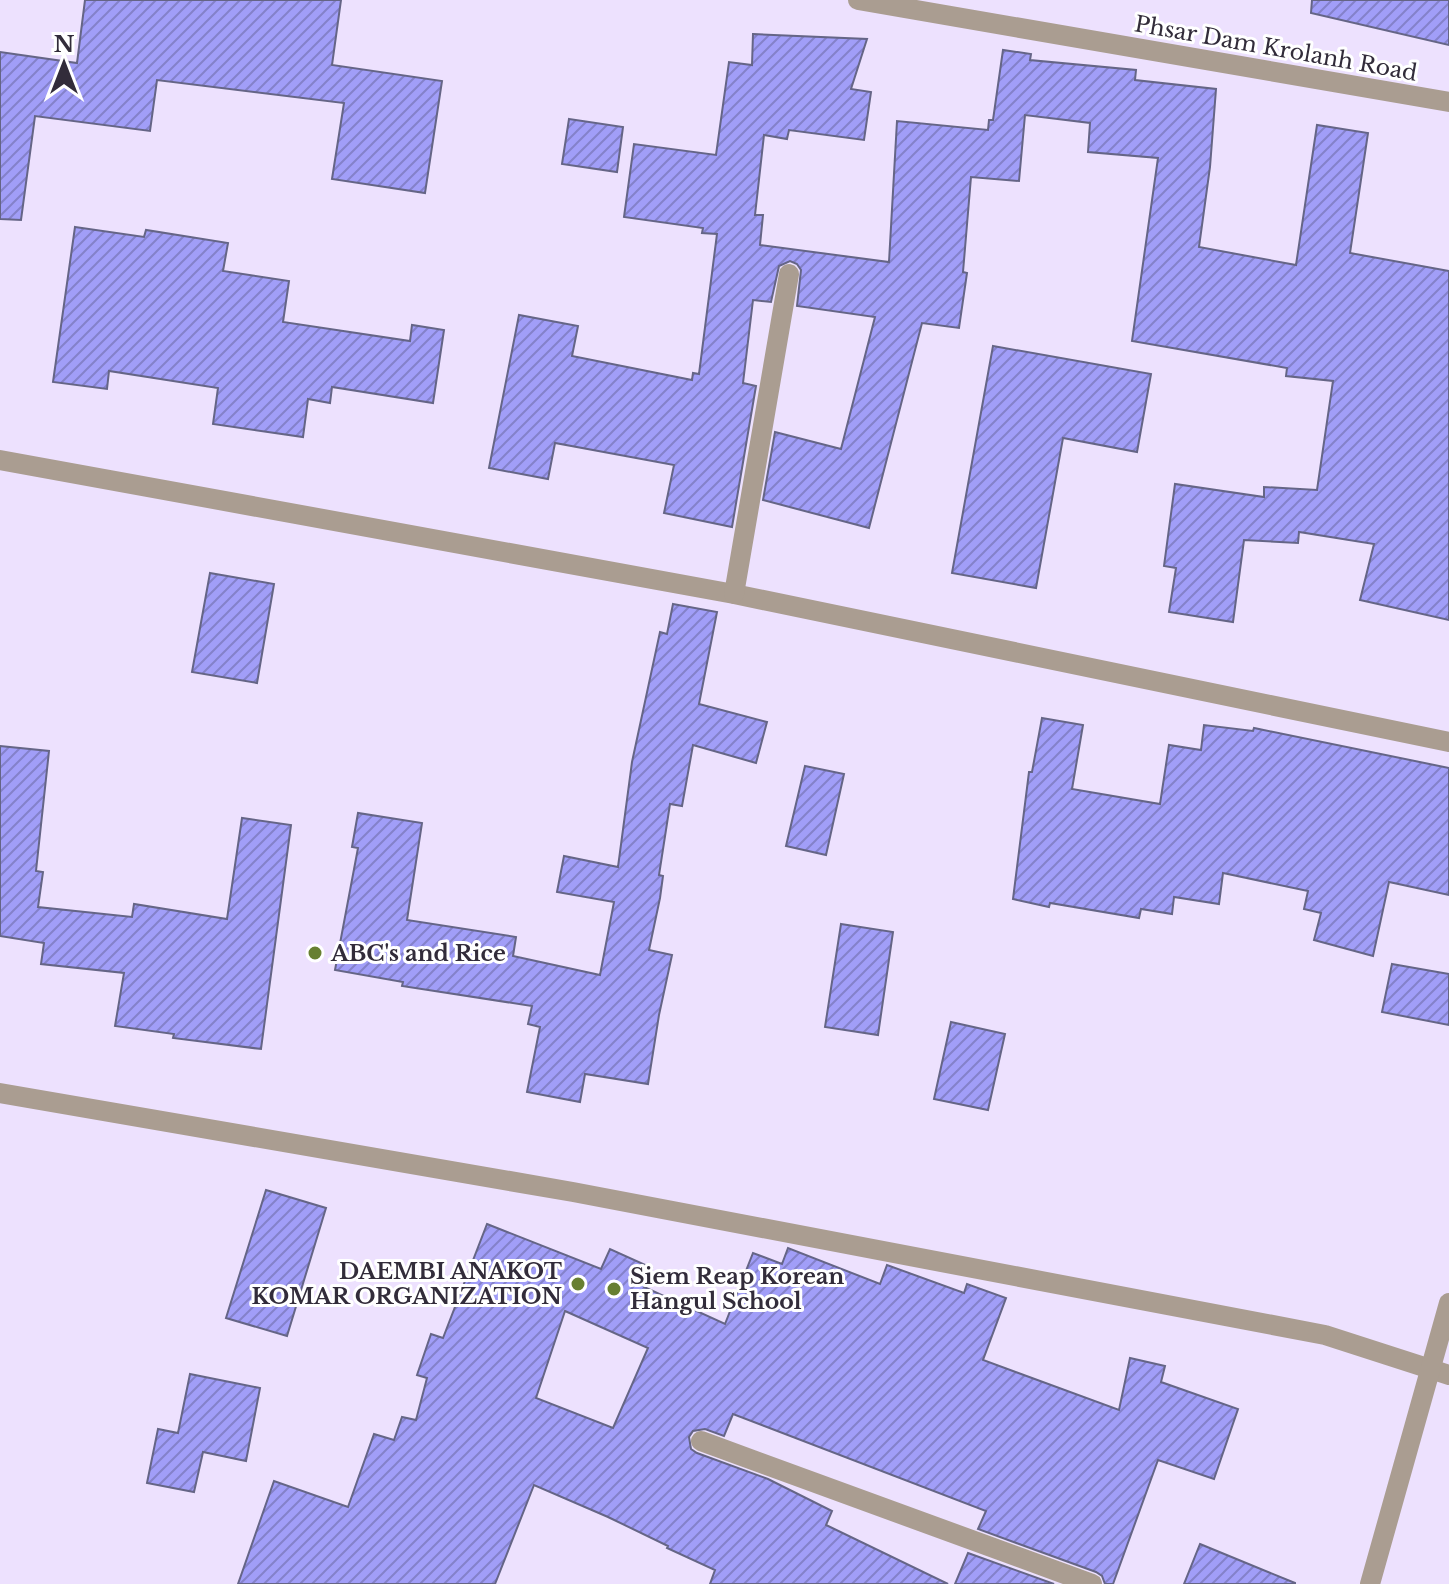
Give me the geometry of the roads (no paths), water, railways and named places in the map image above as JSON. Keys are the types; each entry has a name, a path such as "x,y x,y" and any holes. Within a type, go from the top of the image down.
{"street":[{"name":"Phsar Dam Krolanh Road","path":"858,0 1449,102"},
{"path":"734,594 789,274"},
{"path":"0,460 734,594 1449,742"},
{"path":"0,1093 573,1192 1325,1335 1440,1373"},
{"path":"1370,1584 1440,1373 1449,1303"},
{"path":"701,1441 1092,1584"}],"place":[{"name":"ABC's and Rice","path":"315,953"},
{"name":"DAEMBI ANAKOT KOMAR ORGANIZATION","path":"578,1284"},
{"name":"Siem Reap Korean Hangul School","path":"614,1289"}]}
